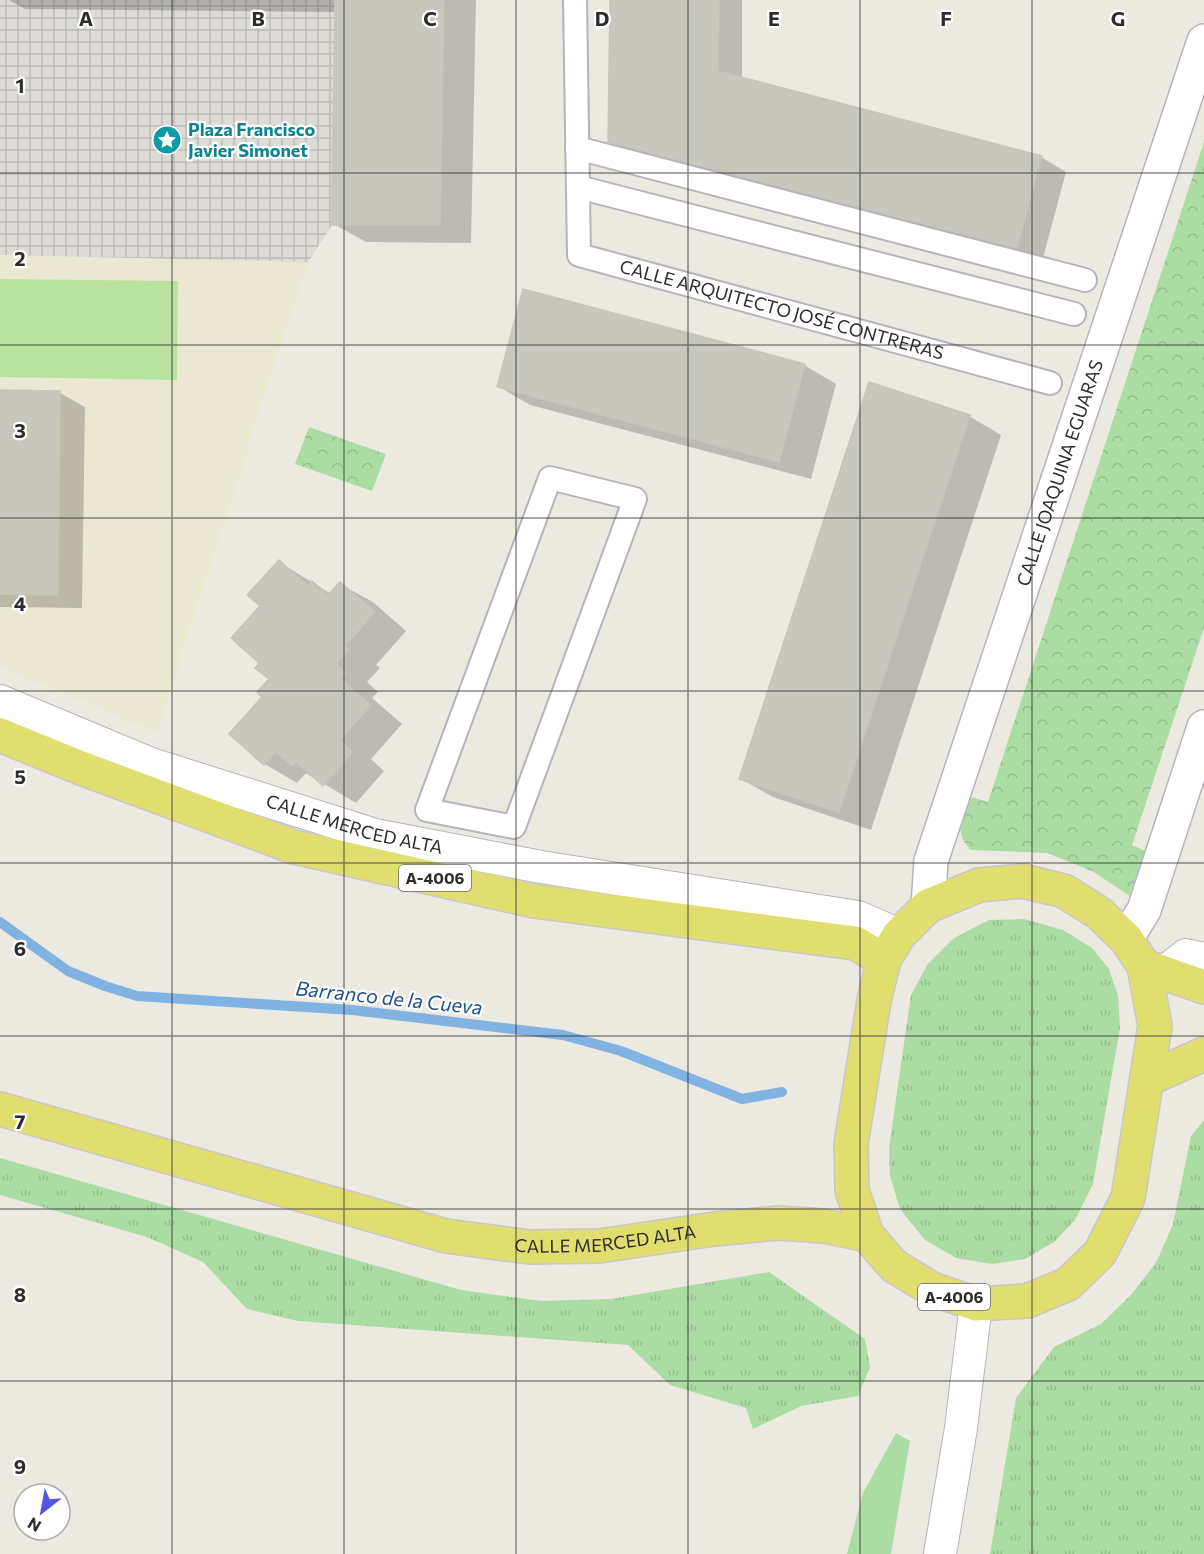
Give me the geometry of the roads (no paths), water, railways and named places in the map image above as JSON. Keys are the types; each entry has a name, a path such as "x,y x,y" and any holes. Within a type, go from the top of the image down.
{"main road":[{"name":"CALLE JOAQUINA EGUARAS","path":"928,906 931,861 1204,41"},
{"path":"1126,939 1144,910 1204,727"},
{"name":"CALLE MERCED ALTA","path":"0,735 81,768 294,847 534,901 891,948"},
{"name":"A-4006","path":"1023,880 1064,891 1099,913 1126,939 1153,969 1155,1026 1128,1198 1100,1253 1068,1284 1027,1301 976,1304 932,1289 894,1266 867,1235 852,1190 851,1144 874,1001 891,948 928,906 979,885 1023,880"},
{"path":"1153,969 1204,987"},
{"path":"1148,1079 1204,1054"},
{"name":"CALLE MERCED ALTA","path":"0,1109 446,1236 529,1247 599,1246 714,1229 778,1223 824,1226 867,1235"}],"street":[{"name":"CALLE ARQUITECTO JOSÉ CONTRERAS","path":"575,0 579,255 1050,383"},
{"path":"578,148 1085,280"},
{"path":"578,187 1074,314"},
{"path":"550,478 635,499 514,827 427,810 550,478"},
{"name":"CALLE MERCED ALTA","path":"0,701 151,764 375,835 541,867 858,917 891,948"},
{"path":"1153,969 1186,955 1204,959"},
{"path":"940,1554 960,1434 976,1304"}],"waterway":[{"name":"Barranco de la Cueva","path":"0,922 68,971 137,996 352,1010 563,1035 621,1051 742,1099 782,1092"}],"place":[{"name":"Plaza Francisco Javier Simonet","path":"167,140"}]}
